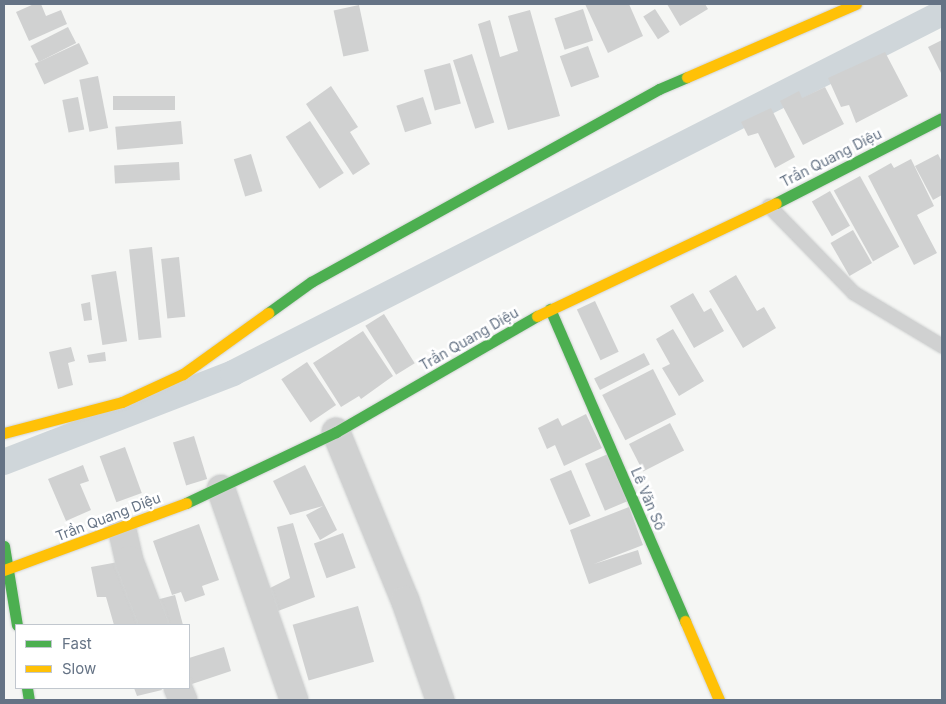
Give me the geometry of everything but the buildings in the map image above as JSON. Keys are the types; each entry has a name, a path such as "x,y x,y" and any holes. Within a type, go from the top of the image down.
{"street":[{"path":"4,433 122,402 182,374 311,282 659,89 856,4"},
{"name":"Trần Quang Diệu","path":"6,570 122,529 221,489 336,432 550,310 769,206 942,118"},
{"name":"Lê Văn Sô","path":"550,310 719,700"},
{"path":"336,432 404,600 440,700"},
{"path":"221,489 294,700"},
{"path":"122,529 129,560 154,624"},
{"path":"4,546 6,570 17,624"}],"lane":[{"path":"769,206 854,293 942,346"}],"waterway":[{"path":"4,462 233,373 942,13"}],"traffic: fast":[{"path":"268,313 311,282 659,89 687,77"},
{"path":"776,203 942,118"},
{"path":"550,309 685,621"},
{"path":"186,503 336,432 537,316"},
{"path":"4,546 17,624"},
{"path":"27,689 29,700"}],"traffic: slow":[{"path":"687,77 856,4"},
{"path":"537,316 776,203"},
{"path":"4,433 122,402 183,374 268,313"},
{"path":"4,570 186,503"},
{"path":"685,621 719,700"}]}
